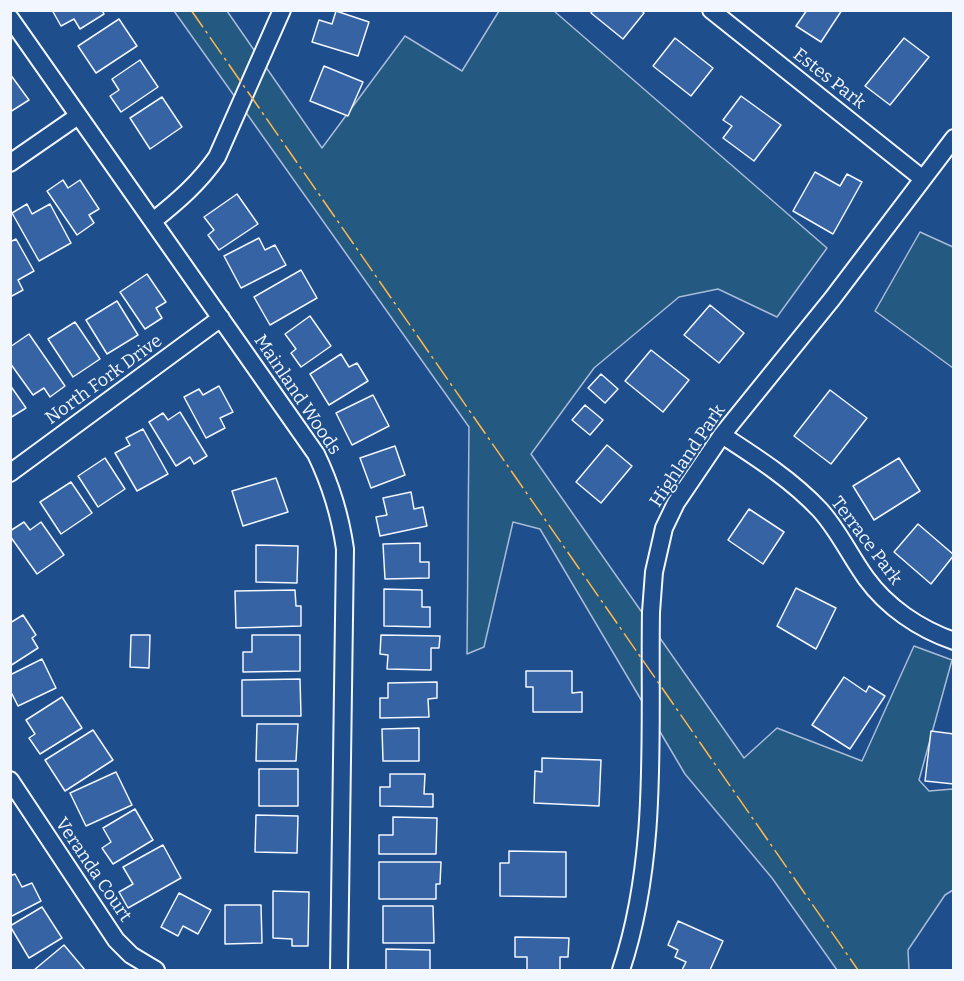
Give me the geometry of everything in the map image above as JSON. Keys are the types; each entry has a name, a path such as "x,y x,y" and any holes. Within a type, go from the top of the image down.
{"street":[{"path":"153,221 204,177 217,157 282,10"},
{"name":"Estes Park","path":"711,10 923,179"},
{"name":"Mainland Woods","path":"10,18 316,454 331,485 340,517 345,549 339,970"},
{"path":"10,163 78,116"},
{"name":"Highland Park","path":"621,970 633,935 646,849 654,572 664,528 672,511 722,435 832,299 954,138"},
{"name":"North Fork Drive","path":"10,473 221,318"},
{"name":"Terrace Park","path":"722,435 767,464 818,508 847,546 867,580 893,608 910,620 954,641"},
{"name":"Veranda Court","path":"10,780 116,940 131,955 156,970"}],"shaded area":[{"path":"174,11 227,11 322,148 405,36 462,71 499,11 554,11 827,248 777,317 718,289 679,297 594,368 531,454 744,758 777,728 862,761 914,646 952,660 919,780 929,791 953,789 953,890 945,895 908,950 909,970 837,970 772,878 685,774 540,529 513,522 484,647 467,654 469,427"},
{"path":"920,232 953,247 953,368 875,311"}],"building":[{"path":"52,10 102,10 104,14 80,29 74,19 61,26"},
{"path":"593,10 641,10 644,13 623,39 591,13"},
{"path":"807,10 842,10 821,42 796,26"},
{"path":"336,11 369,22 358,56 312,42 319,20 332,24"},
{"path":"119,19 137,46 96,73 78,46"},
{"path":"675,38 713,68 691,96 653,66"},
{"path":"904,38 929,57 890,105 865,86"},
{"path":"140,60 158,87 121,112 110,96 119,90 112,79"},
{"path":"324,66 363,82 348,116 310,101"},
{"path":"10,74 29,100 10,112"},
{"path":"741,96 781,125 754,161 723,138 732,126 723,120"},
{"path":"162,97 182,127 150,149 130,118"},
{"path":"815,172 840,186 847,174 862,182 833,234 793,211"},
{"path":"63,180 68,188 80,180 99,209 89,215 94,223 77,235 47,191"},
{"path":"237,194 258,224 219,250 208,235 214,230 204,217"},
{"path":"27,204 32,214 50,204 71,243 39,261 12,213"},
{"path":"259,238 265,250 275,245 286,265 241,288 224,256"},
{"path":"16,239 34,271 18,280 23,290 10,297 10,242"},
{"path":"301,270 317,298 270,325 254,297"},
{"path":"147,274 166,302 156,308 162,318 145,329 120,292"},
{"path":"117,301 138,335 107,354 86,320"},
{"path":"710,305 744,333 719,363 684,335"},
{"path":"310,316 331,346 301,367 291,353 296,349 285,334"},
{"path":"75,322 100,359 73,377 48,339"},
{"path":"29,334 65,386 50,397 44,388 33,395 10,363 10,347"},
{"path":"651,350 689,380 663,412 625,381"},
{"path":"341,354 349,367 357,363 368,381 329,405 310,374"},
{"path":"601,374 618,389 605,403 588,388"},
{"path":"10,385 26,408 10,418"},
{"path":"219,386 233,412 220,418 225,428 206,438 184,397 199,389 203,395"},
{"path":"830,390 867,418 831,464 794,436"},
{"path":"373,395 389,426 352,445 336,413"},
{"path":"585,405 603,420 590,435 572,420"},
{"path":"180,412 207,456 194,464 190,457 176,466 149,422 163,413 168,420"},
{"path":"143,429 168,474 137,491 115,453 130,445 126,438"},
{"path":"607,445 632,466 601,503 576,482"},
{"path":"395,446 405,475 371,488 360,458"},
{"path":"105,458 125,489 98,507 78,476"},
{"path":"899,458 920,491 874,520 853,486"},
{"path":"276,478 288,512 243,526 232,491"},
{"path":"71,482 92,513 61,534 40,502"},
{"path":"411,492 414,509 423,507 427,526 380,536 376,517 387,515 383,498"},
{"path":"749,509 784,532 763,564 728,540"},
{"path":"24,522 30,530 41,522 64,555 37,574 10,536 10,531"},
{"path":"918,524 954,555 931,584 894,552"},
{"path":"420,543 420,562 429,562 429,578 385,579 383,544"},
{"path":"256,545 298,546 297,583 256,582"},
{"path":"796,588 836,608 816,649 777,626"},
{"path":"384,589 422,590 422,607 430,607 430,627 384,626"},
{"path":"295,590 296,606 301,606 301,626 236,628 235,591"},
{"path":"23,615 36,635 32,638 38,648 10,666 10,623"},
{"path":"131,635 150,635 149,668 130,667"},
{"path":"252,635 300,635 300,671 243,672 243,652 252,652"},
{"path":"381,635 440,636 439,648 431,648 431,670 387,669 388,655 380,654"},
{"path":"42,659 56,688 18,706 12,694 10,695 10,675"},
{"path":"526,671 572,671 572,693 582,692 582,712 533,712 533,687 526,687"},
{"path":"844,677 866,692 869,686 885,696 850,749 812,725"},
{"path":"300,679 301,716 242,716 242,680"},
{"path":"437,682 437,698 428,699 429,717 380,718 380,698 388,698 388,683"},
{"path":"62,697 82,728 40,754 29,738 35,734 26,720"},
{"path":"257,724 298,724 296,761 256,761"},
{"path":"419,728 419,761 383,761 382,729"},
{"path":"93,730 113,760 65,791 45,760"},
{"path":"931,731 954,734 954,784 925,781"},
{"path":"542,758 601,760 599,806 534,803 535,771 542,772"},
{"path":"259,769 298,769 298,806 259,806"},
{"path":"116,772 132,805 86,826 70,793"},
{"path":"390,774 425,774 424,794 433,794 433,807 380,806 380,787 390,787"},
{"path":"135,809 153,840 113,864 102,848 111,842 103,828"},
{"path":"256,815 298,816 297,853 255,852"},
{"path":"393,817 437,818 436,854 379,854 379,835 393,835"},
{"path":"163,845 181,878 128,908 119,892 133,884 123,867"},
{"path":"509,851 566,852 566,897 500,896 500,863 509,863"},
{"path":"379,862 441,862 440,884 436,884 436,899 379,899"},
{"path":"15,874 22,887 32,883 41,901 10,917 10,876"},
{"path":"273,891 309,892 308,946 292,946 292,939 273,938"},
{"path":"179,893 211,910 198,934 183,926 178,936 161,927"},
{"path":"225,905 261,905 262,943 225,944"},
{"path":"383,906 433,906 434,943 383,943"},
{"path":"42,907 62,938 29,958 10,926"},
{"path":"678,921 723,941 710,970 682,970 686,962 675,957 678,950 668,945"},
{"path":"515,937 569,938 568,957 560,957 560,970 527,970 527,957 515,957"},
{"path":"64,945 85,970 34,970"},
{"path":"386,949 430,950 430,970 386,970"}],"power":[{"path":"191,10 858,970"}]}
